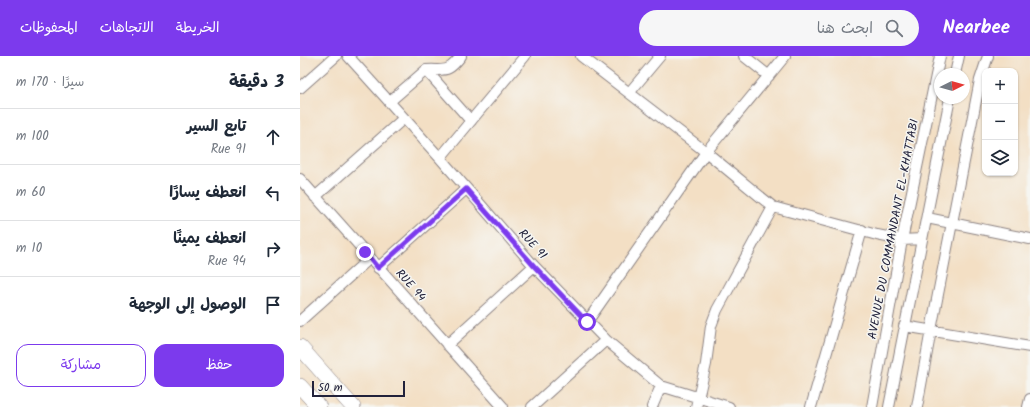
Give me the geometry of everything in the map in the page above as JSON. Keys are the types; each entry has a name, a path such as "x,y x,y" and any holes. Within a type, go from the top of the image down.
{"main road":[{"path":"300,347 353,407"},
{"path":"300,386 319,407"}],"street":[{"path":"300,88 336,56"},
{"name":"RUE 91","path":"348,56 403,119 440,158 534,266 606,340 661,386 698,402 729,407"},
{"path":"389,102 426,70 445,70 450,68 461,56"},
{"path":"440,158 525,56"},
{"path":"581,56 706,152 773,207 902,240 922,239"},
{"path":"629,93 660,56"},
{"path":"744,56 769,76"},
{"path":"587,322 706,152 785,56"},
{"name":"AVENUE DU COMMANDANT EL-KHATTABI","path":"872,407 902,240 940,56"},
{"path":"956,68 959,56"},
{"path":"917,407 980,80 988,56"},
{"path":"426,70 471,121"},
{"path":"889,407 949,104"},
{"path":"315,197 403,119"},
{"name":"RUE 94","path":"300,179 503,407"},
{"path":"378,268 466,189"},
{"path":"698,402 706,364 711,326 717,310 773,207"},
{"path":"926,218 1030,239"},
{"path":"811,407 862,230"},
{"path":"300,321 370,258"},
{"path":"447,345 534,266"},
{"path":"904,326 1029,344"},
{"path":"532,407 606,340"},
{"path":"652,407 661,386"},
{"path":"1028,407 1030,400"}],"route":[{"path":"365,252 378,268 466,189 534,266 587,322"}]}
